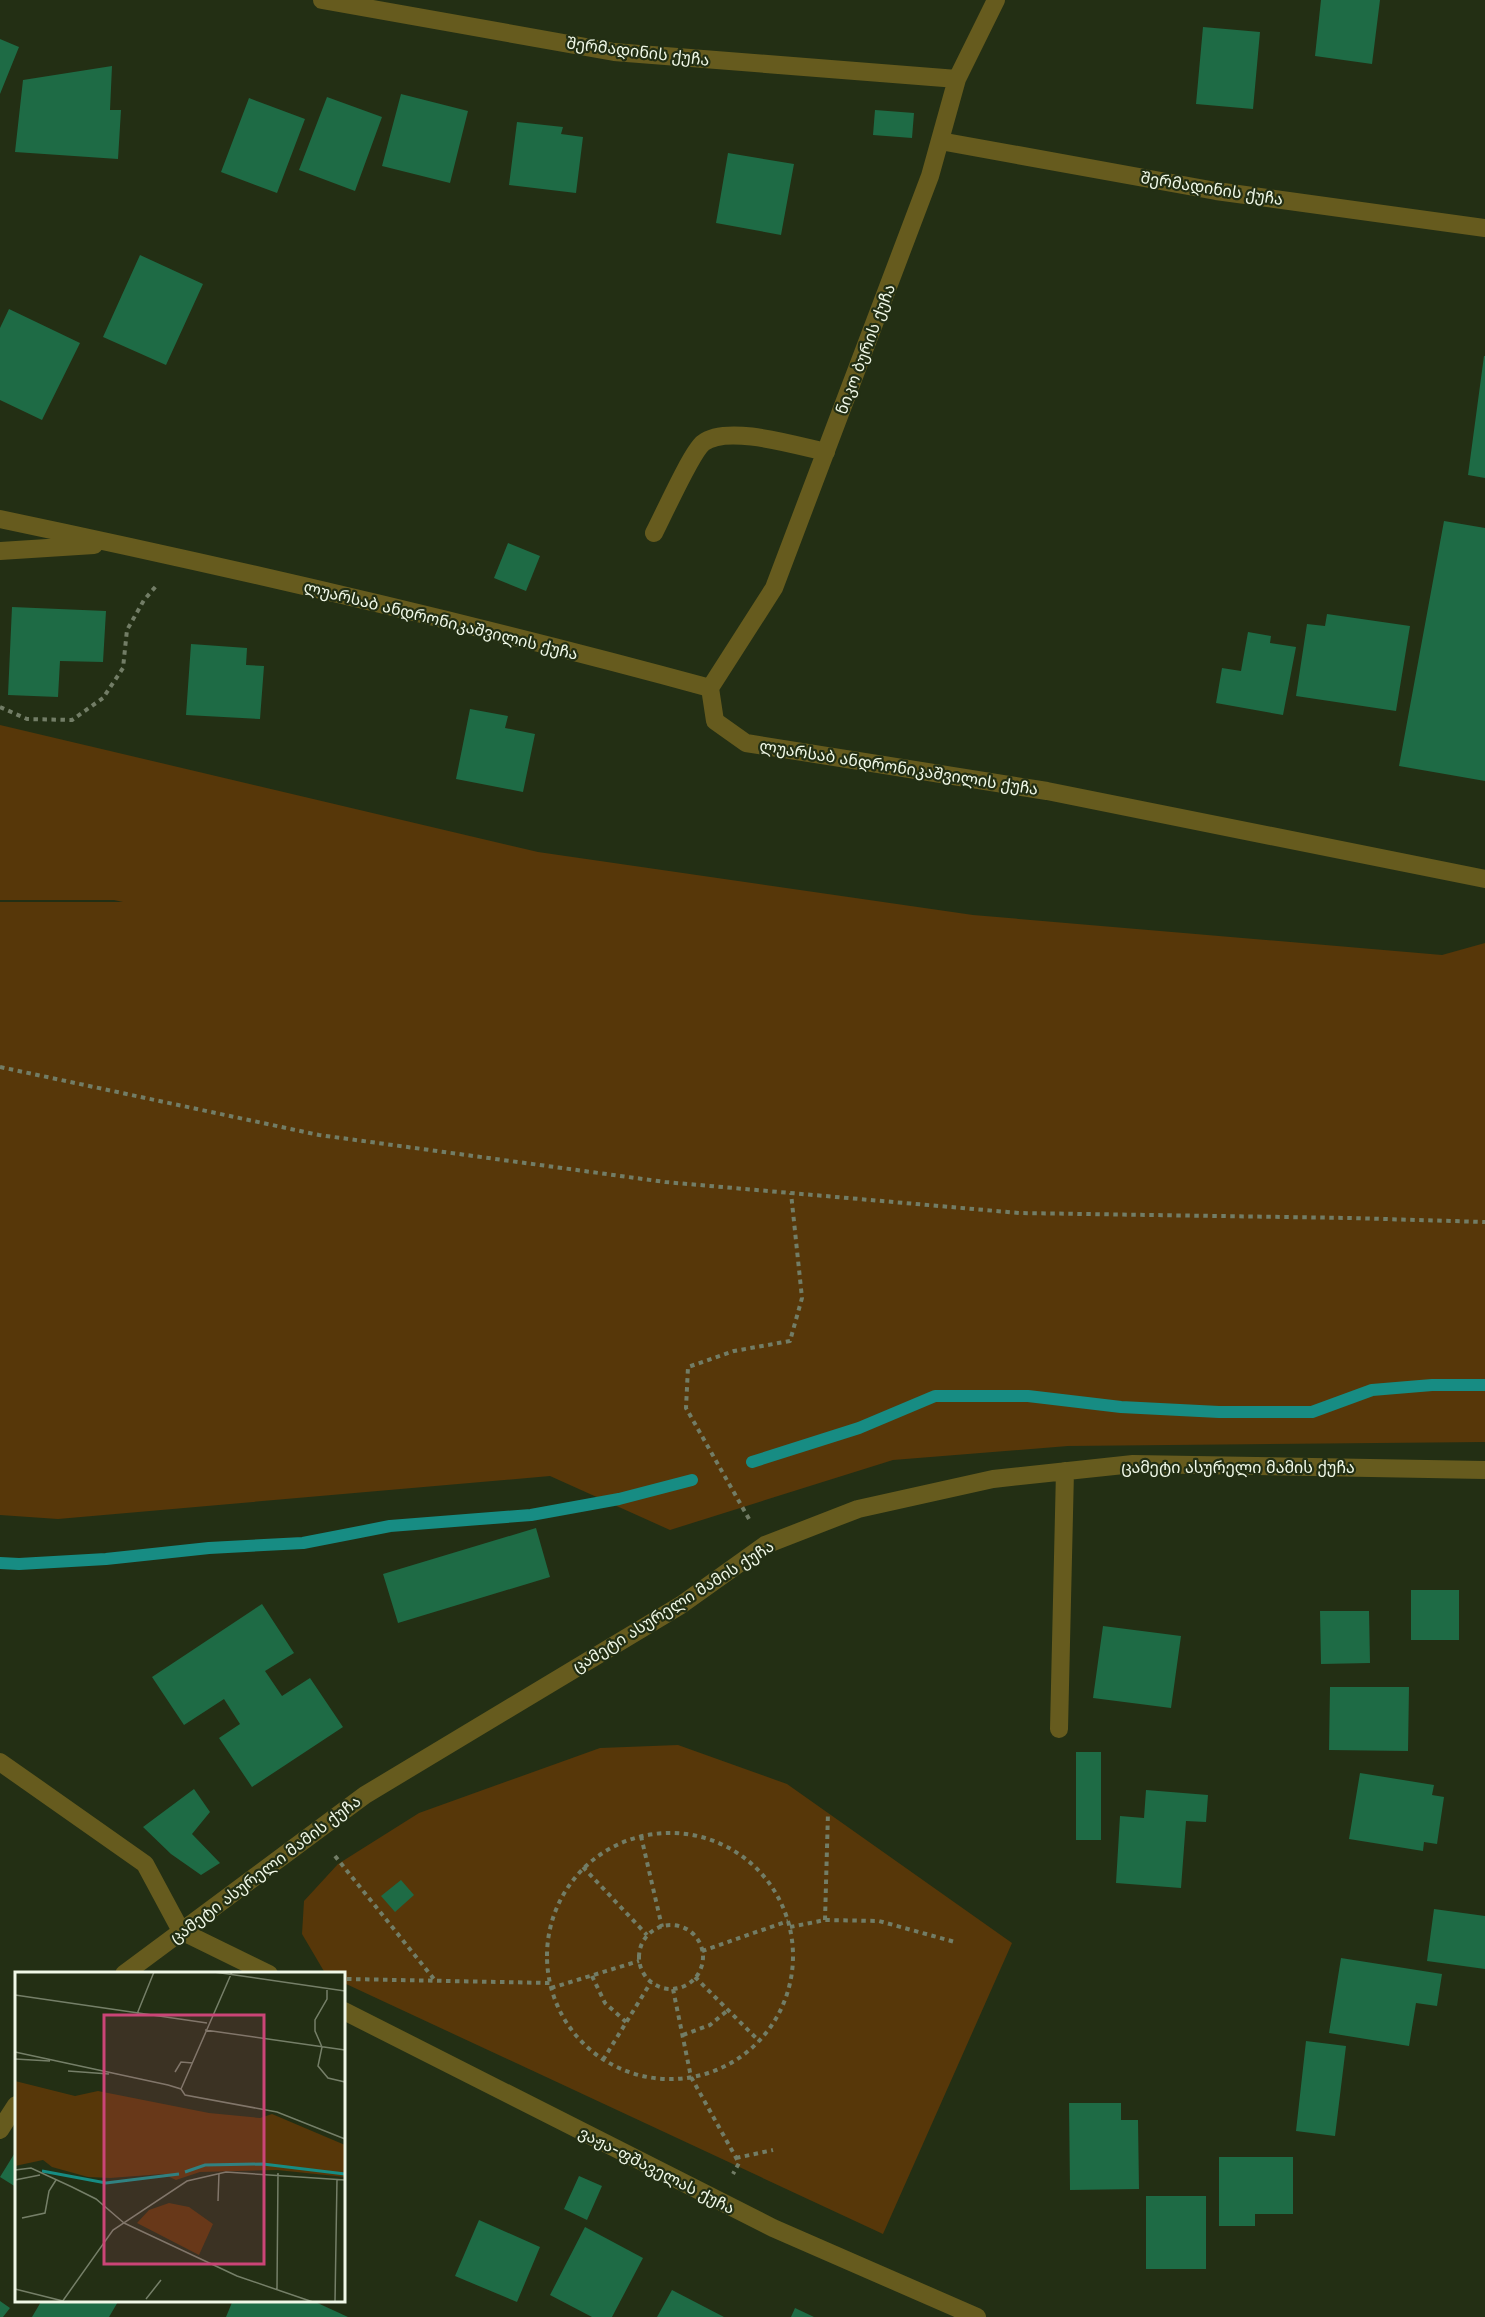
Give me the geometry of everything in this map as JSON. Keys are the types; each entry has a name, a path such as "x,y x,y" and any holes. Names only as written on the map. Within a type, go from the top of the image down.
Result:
{"street":[{"name":"შერმადინის ქუჩა","path":"322,0 614,52 957,79"},
{"name":"ნიკო ბურის ქუჩა","path":"710,688 774,588 930,176 957,79 996,0"},
{"name":"შერმადინის ქუჩა","path":"940,141 1216,191 1485,228"},
{"path":"654,532 702,443 714,437 734,435 826,452"},
{"name":"ლუარსაბ ანდრონიკაშვილის ქუჩა","path":"0,519 181,557 595,657 710,688 715,721 746,742 1047,792 1485,879"},
{"path":"0,551 117,543"},
{"name":"ცამეტი ასურელი მამის ქუჩა","path":"127,1972 365,1795 681,1605 765,1545 858,1509 993,1479 1133,1464 1485,1470"},
{"path":"1059,1729 1065,1471"},
{"path":"0,1762 145,1864 182,1931 265,1972"},
{"name":"ვაჟა-ფშაველას ქუჩა","path":"345,2012 719,2202 976,2317"},
{"path":"0,2130 15,2107"}],"path":[{"path":"0,707 27,719 72,720 103,698 123,668 127,630 144,600 181,557"},
{"path":"0,1067 319,1136 665,1182 1019,1213 1485,1222"},
{"path":"765,1545 686,1408 688,1367 734,1351 790,1341 802,1298 791,1193"},
{"path":"825,1920 828,1812"},
{"path":"315,1832 434,1979"},
{"path":"681,1832 708,1838 734,1849 755,1866 774,1887 793,1939 794,1967 788,1994 776,2019 759,2041 738,2059 714,2071 691,2077 659,2079 631,2073 603,2060 584,2045 566,2024 553,1999 547,1972 546,1944 552,1917 563,1892 583,1868 601,1852 626,1840 641,1836 681,1832"},
{"path":"641,1836 662,1927"},
{"path":"583,1868 647,1935"},
{"path":"702,1951 789,1924 825,1920 879,1920 955,1942"},
{"path":"668,1925 682,1927 694,1934 702,1951 703,1961 695,1977 687,1984 674,1989 659,1987 651,1982 640,1967 639,1952 647,1935 654,1929 662,1927 668,1925"},
{"path":"551,1989 639,1961"},
{"path":"592,1976 605,2003 626,2022"},
{"path":"695,1977 759,2041"},
{"path":"345,1978 550,1983"},
{"path":"603,2060 651,1982"},
{"path":"674,1989 691,2077 739,2163 719,2202"},
{"path":"683,2035 710,2025 728,2010"},
{"path":"735,2158 773,2150"}],"shaded area":[{"path":"0,725 538,852 973,915 1442,955 1485,943 1485,1442 1068,1446 893,1460 670,1530 550,1476 58,1519 0,1515 0,902 123,902 114,900 0,900"},
{"path":"678,1745 787,1784 1012,1943 883,2234 345,1983 345,1972 324,1972 302,1934 304,1901 338,1864 419,1813 600,1748"}],"building":[{"path":"1321,0 1380,0 1372,64 1315,56"},
{"path":"1203,27 1260,32 1253,109 1196,104"},
{"path":"0,39 19,47 0,94"},
{"path":"112,66 110,110 121,110 118,159 15,152 23,80"},
{"path":"401,94 468,111 450,183 382,166"},
{"path":"327,97 382,117 355,191 299,170"},
{"path":"249,98 305,119 277,193 221,172"},
{"path":"875,110 914,113 912,138 873,135"},
{"path":"517,122 563,127 561,134 583,137 576,193 509,185"},
{"path":"728,153 794,164 781,235 716,223"},
{"path":"140,255 203,284 166,365 103,337"},
{"path":"9,309 80,343 42,420 0,400 0,328"},
{"path":"1485,356 1485,478 1468,475"},
{"path":"1444,521 1485,528 1485,781 1399,766"},
{"path":"508,543 540,556 526,591 494,578"},
{"path":"12,607 106,611 103,662 60,661 58,697 8,695"},
{"path":"1327,614 1410,626 1396,711 1296,696 1307,624 1325,626"},
{"path":"1248,632 1271,636 1270,643 1296,647 1283,715 1216,703 1222,668 1241,671"},
{"path":"191,644 247,648 246,665 264,666 260,719 186,715"},
{"path":"470,709 508,716 505,728 535,734 523,792 456,779"},
{"path":"536,1528 550,1577 398,1623 383,1574"},
{"path":"1411,1590 1459,1590 1459,1640 1411,1640"},
{"path":"262,1604 294,1653 265,1671 282,1696 310,1678 343,1727 252,1787 219,1738 240,1724 224,1699 184,1725 152,1677"},
{"path":"1320,1611 1369,1611 1370,1663 1321,1664"},
{"path":"1103,1626 1181,1636 1171,1708 1093,1698"},
{"path":"1330,1687 1409,1687 1408,1751 1329,1750"},
{"path":"1076,1752 1101,1752 1101,1840 1076,1840"},
{"path":"1360,1773 1434,1785 1432,1795 1444,1797 1437,1844 1424,1842 1423,1851 1349,1839"},
{"path":"194,1789 210,1812 192,1834 220,1863 201,1875 171,1854 143,1827"},
{"path":"1146,1790 1208,1795 1206,1822 1186,1821 1181,1888 1116,1883 1120,1816 1144,1818"},
{"path":"401,1880 414,1895 395,1912 381,1896"},
{"path":"1434,1909 1485,1916 1485,1969 1427,1961"},
{"path":"1341,1958 1442,1974 1437,2006 1416,2003 1409,2046 1329,2033"},
{"path":"1306,2041 1346,2046 1335,2136 1296,2131"},
{"path":"1069,2103 1121,2103 1121,2120 1138,2120 1139,2189 1070,2190"},
{"path":"15,2153 15,2186 0,2177"},
{"path":"1219,2157 1293,2157 1293,2214 1255,2214 1255,2226 1219,2226"},
{"path":"579,2176 602,2186 587,2220 564,2209"},
{"path":"1146,2196 1206,2196 1206,2269 1146,2269"},
{"path":"479,2220 540,2247 517,2302 455,2276"},
{"path":"585,2227 643,2258 612,2317 592,2317 550,2295"},
{"path":"672,2290 724,2317 657,2317"},
{"path":"0,2301 10,2308 3,2317 0,2317"},
{"path":"41,2302 118,2302 109,2317 32,2317"},
{"path":"232,2302 315,2302 348,2317 226,2317"},
{"path":"795,2308 814,2317 791,2317"}],"waterway":[{"path":"752,1462 859,1428 935,1396 1028,1396 1121,1407 1219,1412 1312,1412 1372,1390 1432,1385 1485,1385"},
{"path":"0,1563 106,1559 209,1548 303,1543 390,1526 531,1515 619,1499 692,1480"}]}
